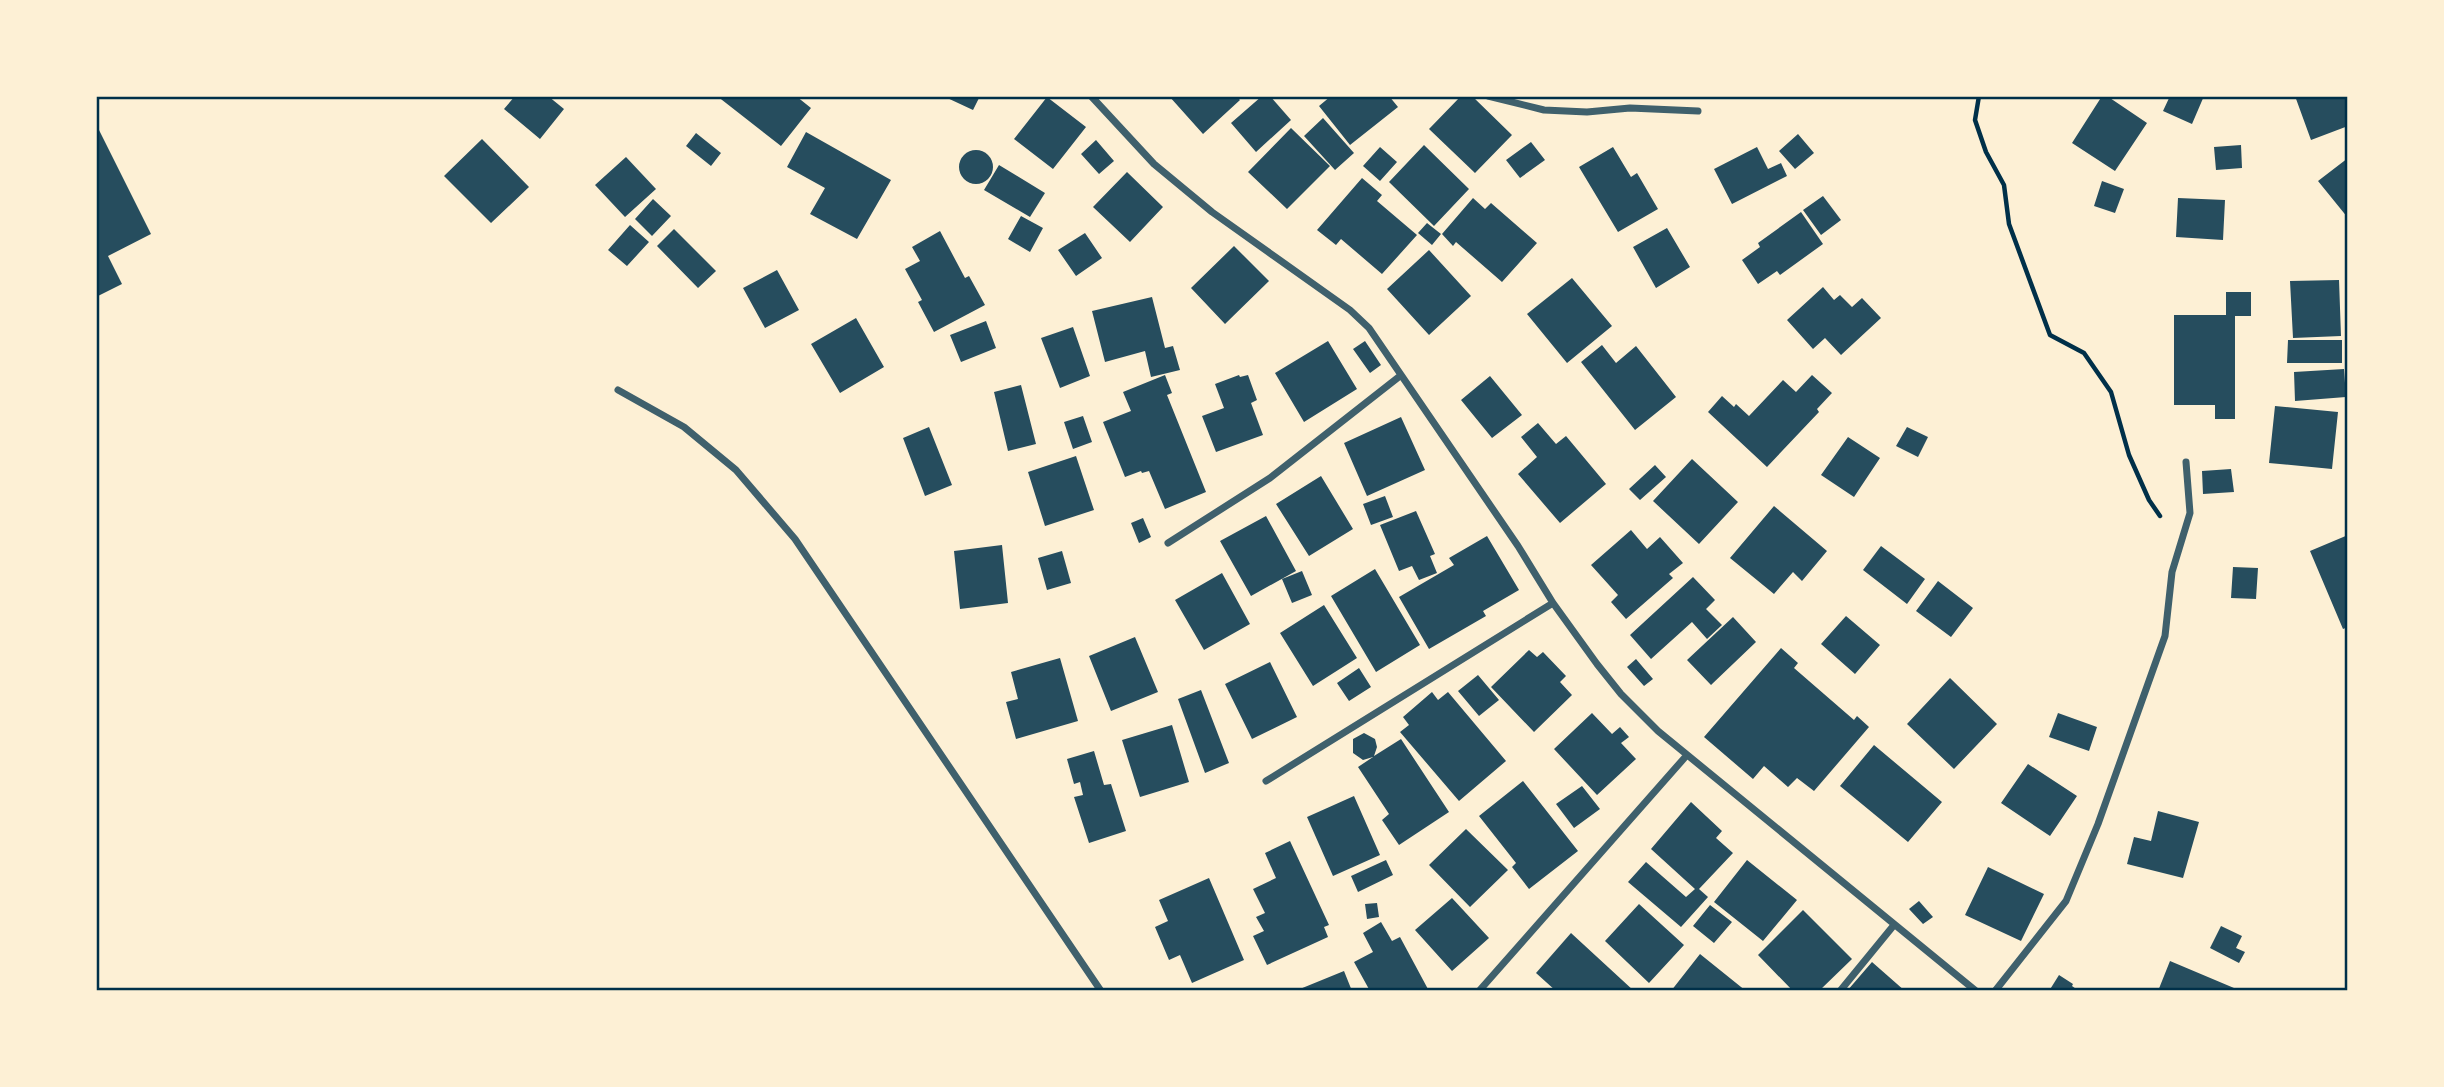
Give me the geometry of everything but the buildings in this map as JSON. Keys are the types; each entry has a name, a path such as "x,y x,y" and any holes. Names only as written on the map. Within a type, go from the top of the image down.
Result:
{"street":[{"path":"1091,96 1154,164 1212,212 1350,310 1369,328 1518,546 1553,603 1621,694 1658,731 1976,991"},
{"path":"1488,96 1544,110 1587,112 1630,108 1698,111"},
{"path":"1168,543 1270,478 1400,376"},
{"path":"618,390 684,427 736,470 795,539 1101,991"},
{"path":"1994,991 2066,901 2094,835 2165,636 2172,572 2190,513 2186,461"},
{"path":"1266,781 1553,603"},
{"path":"1479,991 1687,754"},
{"path":"1840,991 1894,925"}],"path":[{"path":"1979,96 1975,120 1986,152 2004,185 2009,224 2050,335 2084,353 2112,392 2129,455 2149,500 2180,546"}]}
